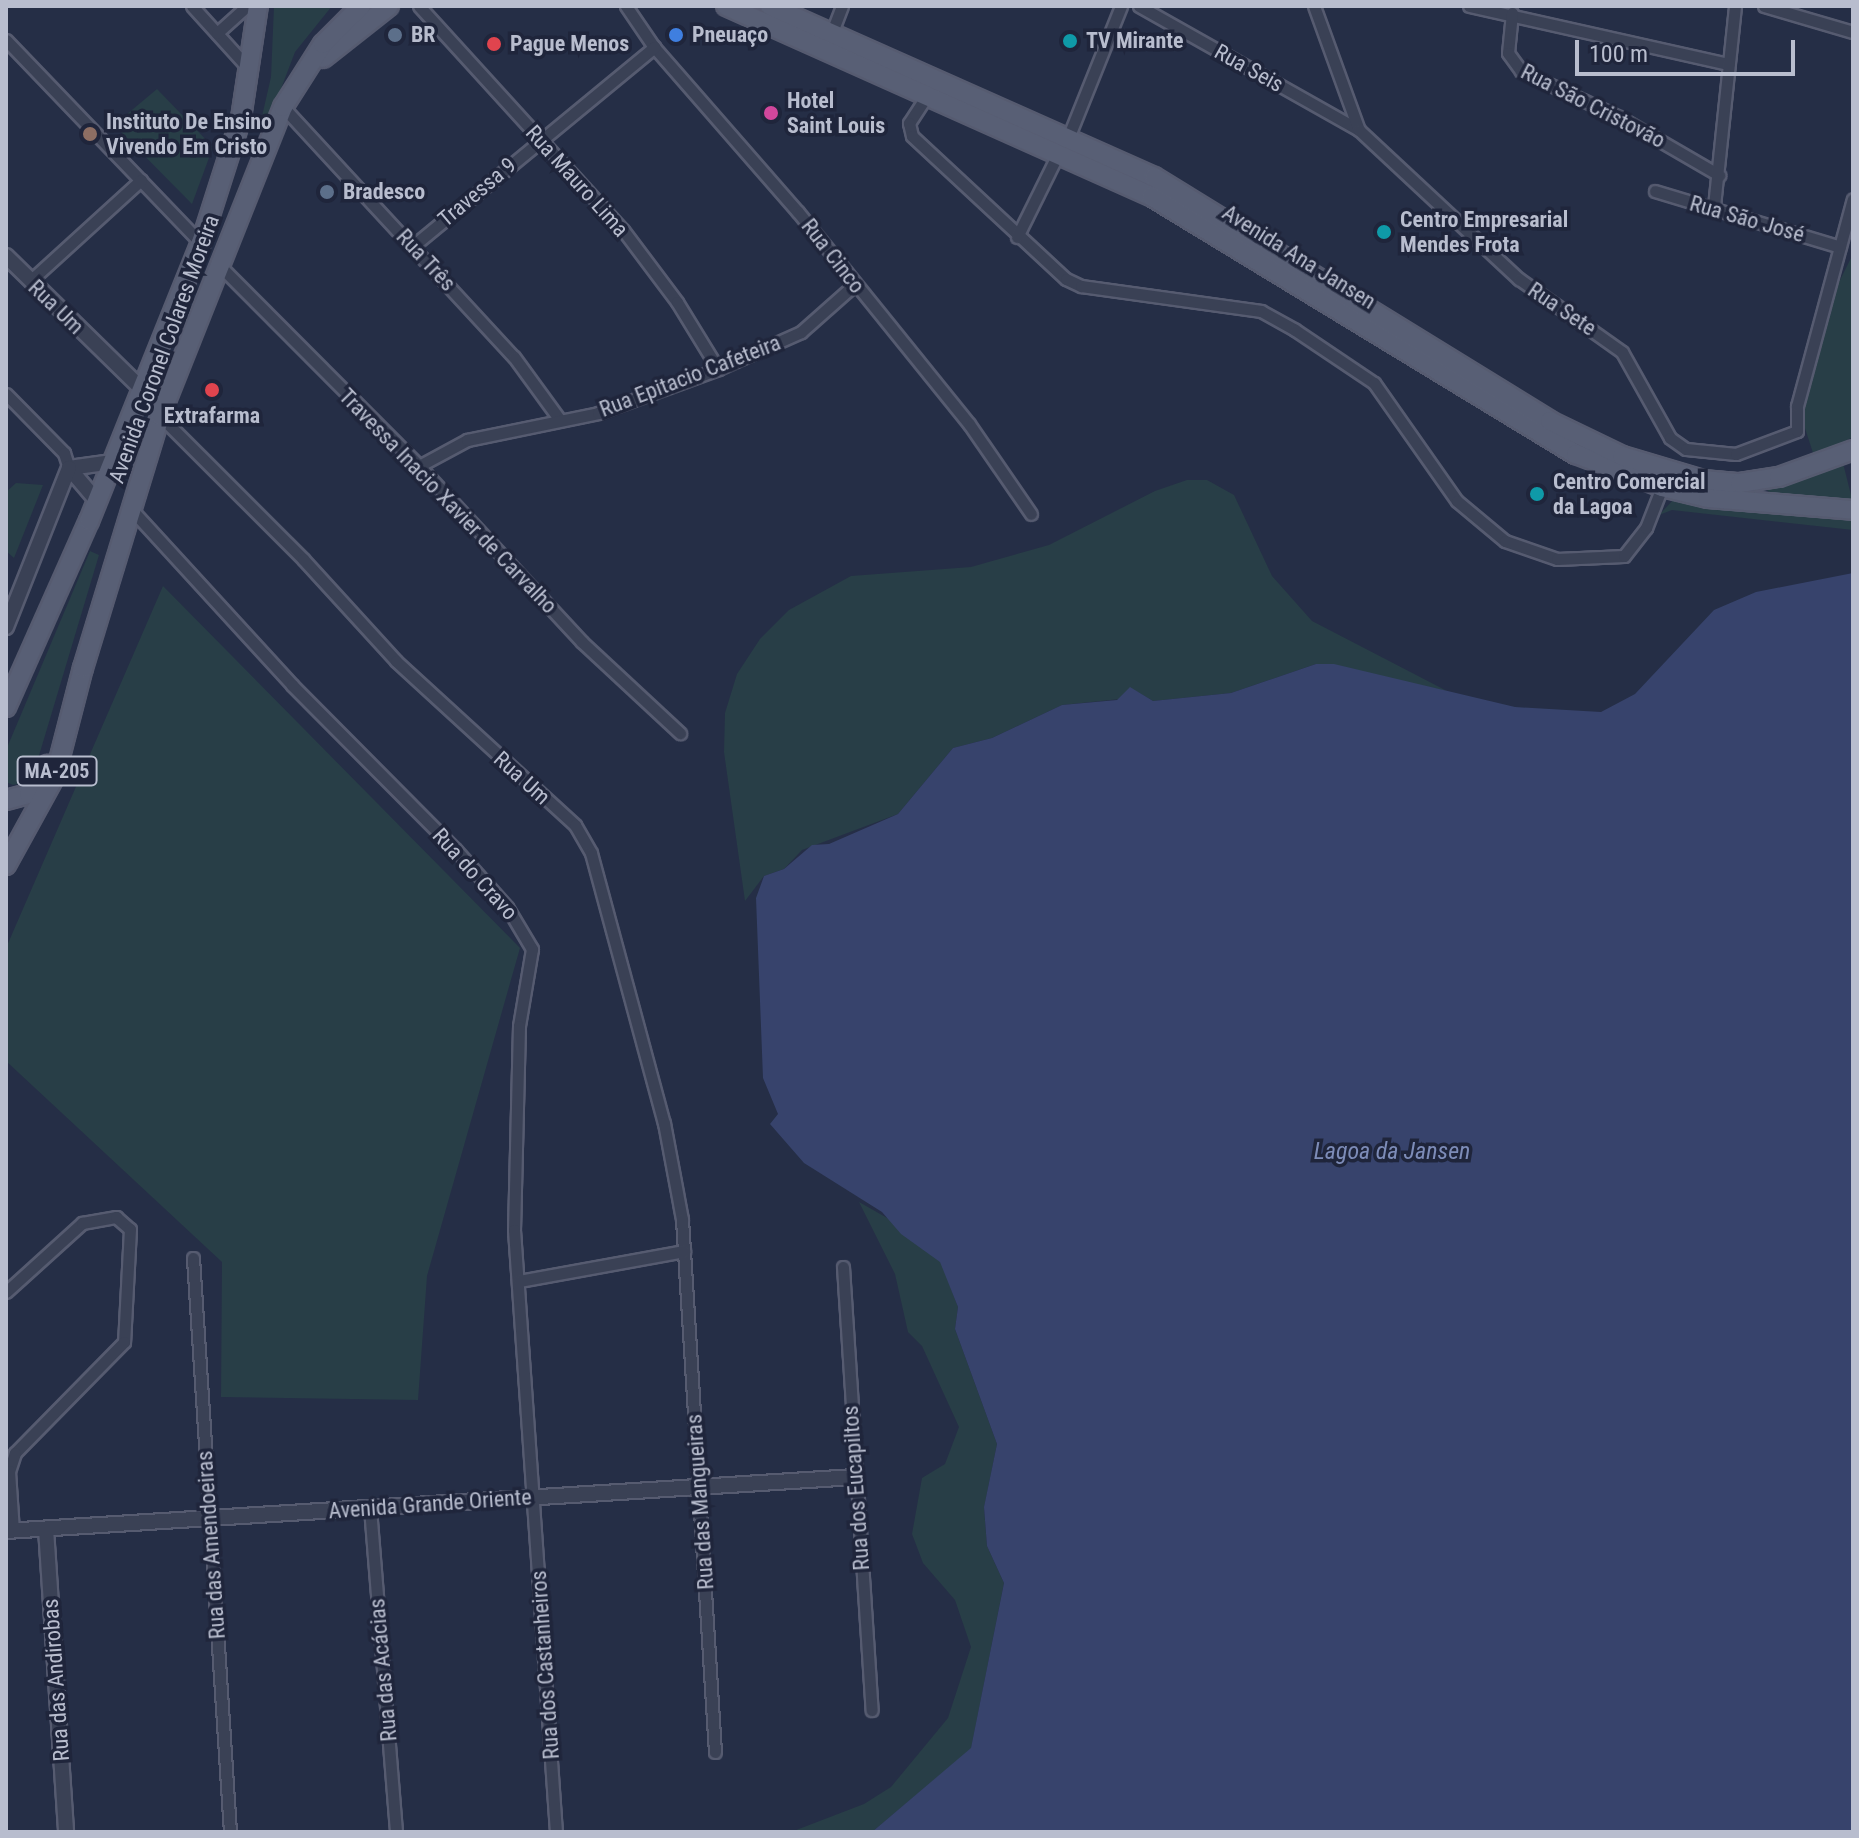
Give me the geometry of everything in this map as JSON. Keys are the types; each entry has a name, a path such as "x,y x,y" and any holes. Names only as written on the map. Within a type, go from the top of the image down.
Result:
{"main road":[{"path":"249,6 250,70"},
{"name":"Avenida Coronel Colares Moreira","path":"6,707 97,501 201,243 230,160 250,70 258,6"},
{"name":"Avenida Coronel Colares Moreira","path":"6,865 55,776 83,668 160,416 283,107 323,44 361,6"},
{"path":"293,89 339,44 389,6"},
{"name":"Avenida Ana Jansen","path":"726,6 928,94 1177,189 1537,413 1622,456 1703,480 1740,483 1779,477 1853,450"},
{"name":"Avenida Ana Jansen","path":"770,6 832,32 1063,145 1196,221 1576,454 1662,487 1746,503 1853,510"},
{"path":"6,800 24,798 42,779 83,668"}],"street":[{"path":"192,6 250,70"},
{"path":"217,33 249,6"},
{"name":"Rua Mauro Lima","path":"419,6 623,230 677,302 718,369"},
{"name":"Rua Cinco","path":"626,6 654,47 969,424 1031,514"},
{"path":"832,32 842,6"},
{"path":"1017,237 1063,145 1121,6"},
{"name":"Rua Seis","path":"1139,6 1359,130"},
{"name":"Rua Sete","path":"1314,6 1359,130 1519,279 1622,352 1678,444 1694,451 1736,454 1797,431 1797,406 1840,247"},
{"path":"1469,6 1512,13 1729,64"},
{"path":"1714,206 1735,6"},
{"path":"1764,6 1853,32"},
{"name":"Rua São Cristovão","path":"1512,13 1508,53 1521,71 1619,117 1719,175"},
{"path":"6,40 201,243"},
{"name":"Travessa 9","path":"413,246 540,138 654,47"},
{"path":"928,94 908,131 1017,237 1081,286 1261,311 1295,330 1374,383 1465,510 1528,552 1557,559 1624,556 1646,528 1662,487"},
{"name":"Rua Três","path":"283,107 514,357 560,420"},
{"path":"30,281 141,180"},
{"name":"Rua São José","path":"1655,191 1714,206 1840,247"},
{"path":"1840,247 1853,199"},
{"name":"Rua Um","path":"6,256 142,389"},
{"name":"Travessa Inacio Xavier de Carvalho","path":"220,266 419,466 582,642 680,733"},
{"name":"Rua Epitacio Cafeteira","path":"419,466 467,440 621,405 718,369 801,332 855,284"},
{"path":"6,394 64,453 69,468 97,501"},
{"name":"Rua Um","path":"160,416 396,661 582,836 664,1123 684,1251"},
{"path":"69,468 113,462"},
{"path":"6,627 69,468"},
{"name":"Rua do Cravo","path":"131,509 292,685 455,849 525,933 533,958 519,1026 514,1124 519,1281 533,1498"},
{"path":"6,1292 82,1223 116,1217 130,1229 124,1342 15,1453 9,1471 10,1531"},
{"path":"519,1281 684,1251"},
{"name":"Rua das Mangueiras","path":"684,1251 715,1752"},
{"name":"Rua das Amendoeiras","path":"193,1258 230,1832"},
{"name":"Rua dos Eucapiltos","path":"843,1267 854,1477 872,1710"},
{"name":"Avenida Grande Oriente","path":"10,1531 854,1477"},
{"name":"Rua dos Castanheiros","path":"533,1498 556,1832"},
{"name":"Rua das Acácias","path":"370,1508 396,1832"},
{"name":"Rua das Andirobas","path":"46,1529 66,1832"}],"shaded area":[{"path":"274,6 332,6 295,52 266,128 260,125 271,77"},
{"path":"157,89 213,147 192,204 114,125"},
{"path":"1853,254 1853,437 1814,456 1801,416 1833,294"},
{"path":"1843,463 1853,503 1777,499 1767,490"},
{"path":"1187,480 1207,480 1234,495 1272,576 1312,621 1447,691 1316,664 1231,693 1153,701 1136,691 1120,699 1062,705 992,738 953,748 898,814 802,850 784,869 764,876 745,901 724,752 725,713 737,674 760,639 789,610 851,576 971,567 1049,545 1155,491"},
{"path":"16,483 43,485 14,558 6,551 6,492"},
{"path":"1674,499 1853,518 1853,530 1672,510 1659,515"},
{"path":"90,551 99,555 35,769 26,782 13,785 6,782 6,750"},
{"path":"163,586 520,948 427,1276 418,1400 221,1397 222,1262 6,1061 6,948"},
{"path":"859,1202 889,1219 941,1262 958,1307 955,1329 997,1444 984,1508 987,1546 1004,1583 971,1749 872,1832 791,1832 864,1804 891,1787 948,1718 971,1647 955,1600 923,1563 912,1534 922,1478 945,1464 959,1427 922,1346 908,1332 895,1274"}],"water":[{"name":"Lagoa da Jansen","path":"1853,573 1853,1832 872,1832 971,1748 1004,1583 987,1546 984,1507 997,1444 955,1329 958,1307 940,1262 901,1234 882,1212 804,1163 770,1124 778,1114 763,1078 756,898 764,876 784,869 812,845 829,844 898,814 953,748 992,738 1062,705 1117,700 1130,687 1153,701 1231,693 1316,664 1334,664 1515,707 1601,712 1635,694 1714,610 1756,592"}],"place":[{"name":"BR","path":"395,35"},
{"name":"Pneuaço","path":"676,35"},
{"name":"TV Mirante","path":"1070,41"},
{"name":"Pague Menos","path":"494,44"},
{"name":"Hotel Saint Louis","path":"771,113"},
{"name":"Instituto De Ensino Vivendo Em Cristo","path":"90,134"},
{"name":"Bradesco","path":"327,192"},
{"name":"Centro Empresarial Mendes Frota","path":"1384,232"},
{"name":"Extrafarma","path":"212,390"},
{"name":"Centro Comercial da Lagoa","path":"1537,494"}]}
